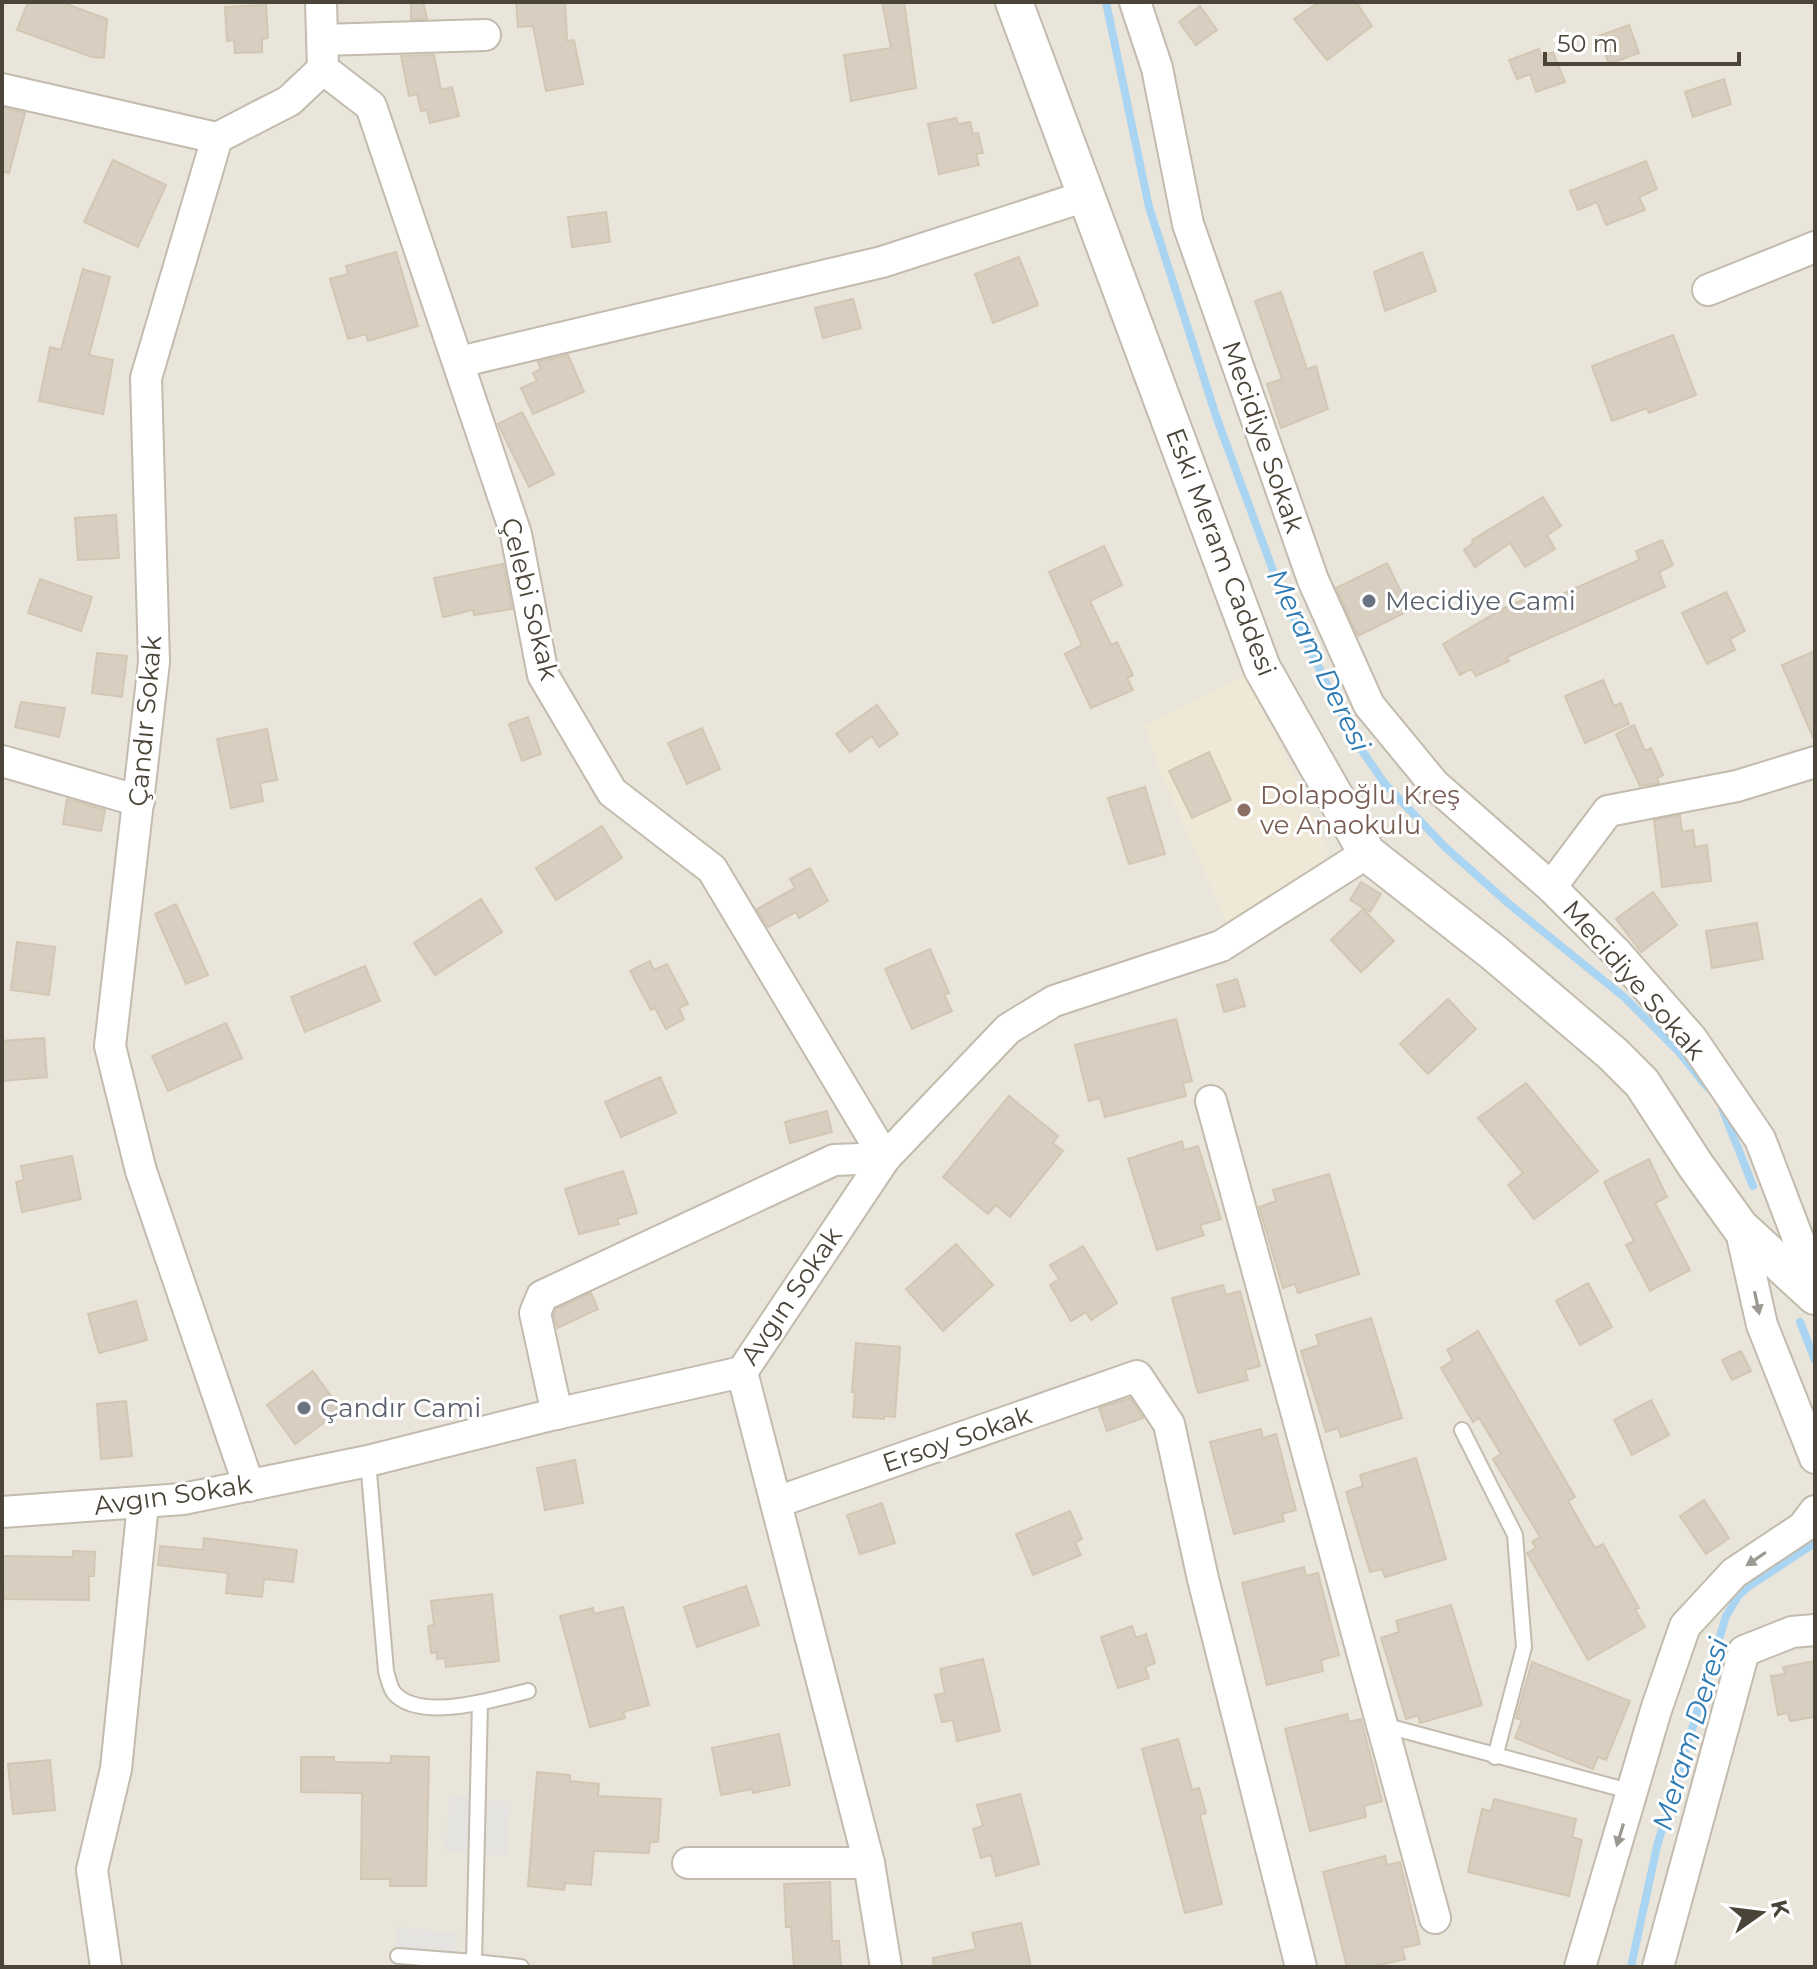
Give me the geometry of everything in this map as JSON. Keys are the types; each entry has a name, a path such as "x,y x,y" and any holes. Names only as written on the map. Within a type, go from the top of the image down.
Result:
{"street":[{"path":"2,89 217,138 289,101 323,54 321,2"},
{"name":"Eski Meram Caddesi","path":"1014,2 1262,668 1367,853 1493,952 1613,1054 1642,1083 1730,1214 1815,1296"},
{"name":"Mecidiye Sokak","path":"1143,6 1188,224 1313,580 1369,705 1434,784 1551,887 1615,951 1692,1039 1760,1139 1815,1283"},
{"path":"323,54 485,35"},
{"name":"Çelebi Sokak","path":"323,54 371,106 516,534 543,675 612,792 712,869 885,1158"},
{"name":"Çandır Sokak","path":"217,138 146,378 154,662 110,1046 141,1171 249,1486"},
{"path":"459,362 882,262 1086,196"},
{"path":"1708,290 1815,247"},
{"path":"2,761 139,801"},
{"path":"1551,887 1608,811 1737,786 1815,762"},
{"name":"Avgın Sokak","path":"2,1512 183,1499 368,1461 742,1372 885,1158 1008,1029 1054,1001 1221,946 1367,853"},
{"path":"1211,1101 1435,1918"},
{"path":"557,1414 535,1313 542,1296 834,1160 885,1158"},
{"path":"1730,1214 1762,1325 1815,1458"},
{"path":"742,1372 869,1863 886,1967"},
{"name":"Ersoy Sokak","path":"777,1502 1137,1376 1169,1424 1207,1595 1301,1967"},
{"path":"106,1967 92,1870 116,1769 143,1504"},
{"path":"1580,1967 1656,1710 1685,1626 1734,1573 1803,1527 1815,1511"},
{"path":"1658,1967 1744,1651 1792,1632 1815,1630"},
{"path":"688,1863 869,1863"}],"lane":[{"path":"1462,1430 1515,1535 1524,1647 1495,1757"},
{"path":"368,1461 386,1671 394,1693 412,1705 448,1707 528,1691"},
{"path":"474,1962 480,1703"},
{"path":"1383,1725 1633,1792"},
{"path":"398,1956 521,1967"}],"shaded area":[{"path":"2,2 1815,2 1815,1967 2,1967"},
{"name":"Dolapoğlu Kreş ve Anaokulu","path":"1247,674 1328,847 1324,866 1228,925 1160,772 1145,726"},
{"path":"450,1796 511,1802 506,1856 445,1851"},
{"path":"397,1927 458,1933 455,1967 394,1967"}],"building":[{"path":"28,2 61,2 107,19 104,58 92,57 17,30"},
{"path":"411,2 423,2 427,19 411,19"},
{"path":"516,2 565,2 567,41 574,40 583,84 546,91 533,26 518,27"},
{"path":"882,2 904,2 916,88 851,101 844,55 891,48"},
{"path":"1319,2 1356,2 1372,26 1327,60 1294,19"},
{"path":"266,5 268,38 262,39 262,52 235,53 234,40 227,41 225,7"},
{"path":"1200,6 1217,30 1196,45 1179,22"},
{"path":"1629,25 1639,53 1609,64 1598,36"},
{"path":"1539,49 1542,57 1553,52 1565,82 1536,92 1530,74 1517,79 1509,60"},
{"path":"434,55 441,90 452,87 459,116 430,123 427,110 421,111 417,94 409,96 401,56"},
{"path":"1724,79 1731,104 1693,117 1685,92"},
{"path":"2,107 25,113 9,173 2,172"},
{"path":"956,118 958,124 970,122 973,134 978,133 983,153 976,154 979,165 939,174 928,124"},
{"path":"113,160 166,185 138,247 84,222"},
{"path":"1646,161 1657,189 1639,197 1645,210 1606,225 1597,202 1578,210 1570,191"},
{"path":"606,212 610,242 572,247 568,217"},
{"path":"396,252 418,326 368,341 366,334 348,339 330,279 348,274 346,266"},
{"path":"1422,252 1436,291 1385,311 1374,272"},
{"path":"1019,257 1038,305 993,323 975,274"},
{"path":"83,269 110,277 89,355 113,360 103,414 39,401 50,347 61,350"},
{"path":"1281,292 1307,369 1316,366 1328,409 1281,428 1267,384 1282,379 1255,301"},
{"path":"853,299 861,328 823,338 815,308"},
{"path":"1673,335 1696,395 1649,413 1647,408 1612,421 1592,366"},
{"path":"568,355 584,392 533,414 521,388 537,381 533,373 541,369 538,362"},
{"path":"522,412 554,474 529,487 498,424"},
{"path":"1543,497 1561,526 1547,535 1555,549 1525,567 1510,543 1475,567 1464,550 1473,543 1472,540"},
{"path":"116,515 119,558 78,560 75,518"},
{"path":"1662,540 1673,565 1659,572 1665,587 1507,657 1509,661 1476,676 1471,669 1460,675 1443,644 1529,597 1533,607 1639,560 1636,551"},
{"path":"1104,546 1122,585 1090,601 1111,645 1117,642 1133,675 1127,678 1133,690 1091,708 1065,654 1082,645 1049,572"},
{"name":"Mecidiye Cami","path":"1387,563 1410,610 1358,636 1336,588"},
{"path":"503,564 512,609 474,615 473,610 443,617 434,578"},
{"path":"40,579 92,597 81,631 28,613"},
{"path":"1726,592 1745,631 1730,639 1735,650 1707,664 1682,613"},
{"path":"1815,651 1815,742 1782,665"},
{"path":"97,653 127,656 122,697 92,693"},
{"path":"1603,680 1614,706 1621,703 1629,724 1585,743 1565,696"},
{"path":"21,702 65,708 59,737 15,727"},
{"path":"877,705 898,734 879,747 872,736 850,752 836,734"},
{"path":"528,717 541,754 522,761 509,724"},
{"path":"1634,725 1645,751 1651,748 1663,775 1657,778 1659,783 1640,786 1616,734"},
{"path":"702,728 720,769 687,784 668,743"},
{"path":"267,729 277,780 260,783 263,801 231,808 217,739"},
{"path":"1209,752 1231,800 1192,818 1169,771"},
{"path":"1145,787 1165,854 1129,864 1108,798"},
{"path":"67,799 105,810 101,831 63,824"},
{"path":"1680,815 1682,832 1693,830 1695,847 1707,845 1711,881 1662,887 1654,820"},
{"path":"602,826 622,858 556,900 536,868"},
{"path":"810,868 828,901 799,918 796,912 768,927 757,909 795,888 790,879"},
{"path":"1361,882 1381,894 1370,912 1350,900"},
{"path":"1653,892 1677,925 1641,952 1616,919"},
{"path":"481,899 502,932 435,975 414,943"},
{"path":"176,904 208,975 186,984 155,914"},
{"path":"1363,909 1394,941 1361,972 1331,940"},
{"path":"1757,923 1763,959 1712,968 1706,931"},
{"path":"17,942 55,947 49,995 11,990"},
{"path":"930,949 949,993 944,995 952,1011 912,1029 885,969"},
{"path":"650,961 654,970 667,964 688,1004 679,1008 684,1019 666,1029 655,1008 651,1010 630,971"},
{"path":"365,966 380,1001 305,1032 291,997"},
{"path":"1237,979 1245,1006 1224,1012 1217,985"},
{"path":"1448,999 1476,1029 1428,1074 1400,1044"},
{"path":"1176,1019 1192,1081 1183,1083 1186,1096 1105,1117 1100,1098 1089,1101 1075,1045"},
{"path":"226,1023 242,1058 168,1091 152,1056"},
{"path":"44,1038 47,1077 2,1081 2,1041"},
{"path":"660,1077 676,1113 621,1137 605,1102"},
{"path":"1526,1083 1598,1171 1534,1219 1508,1185 1523,1173 1478,1118"},
{"path":"1009,1096 1058,1136 1053,1143 1063,1151 1010,1217 996,1205 988,1214 943,1177"},
{"path":"827,1111 832,1132 790,1143 785,1122"},
{"path":"1182,1141 1184,1150 1198,1146 1221,1219 1200,1225 1204,1235 1157,1250 1128,1159"},
{"path":"72,1156 81,1199 22,1212 16,1182 24,1180 21,1166"},
{"path":"1649,1159 1667,1197 1655,1203 1690,1270 1650,1291 1626,1245 1634,1241 1604,1182"},
{"path":"623,1171 637,1213 617,1219 619,1224 579,1234 565,1189"},
{"path":"1329,1174 1359,1274 1298,1293 1295,1284 1283,1288 1259,1207 1276,1201 1273,1190"},
{"path":"956,1244 993,1285 943,1331 906,1289"},
{"path":"1083,1246 1117,1303 1091,1320 1086,1312 1071,1321 1050,1285 1059,1279 1050,1265"},
{"path":"1588,1283 1612,1327 1580,1345 1556,1301"},
{"path":"1223,1285 1226,1295 1240,1291 1260,1366 1245,1370 1248,1380 1198,1393 1172,1298"},
{"path":"591,1293 598,1309 557,1328 556,1309"},
{"path":"136,1301 147,1340 99,1353 88,1314"},
{"path":"1371,1318 1402,1418 1341,1437 1338,1428 1326,1432 1301,1351 1319,1345 1316,1335"},
{"path":"1478,1331 1575,1497 1568,1501 1595,1548 1603,1544 1639,1608 1635,1609 1645,1627 1588,1660 1527,1553 1536,1548 1532,1542 1540,1537 1493,1459 1501,1454 1479,1418 1473,1422 1441,1368 1453,1360 1447,1350"},
{"path":"856,1343 900,1347 895,1417 853,1417"},
{"path":"1741,1351 1751,1371 1732,1380 1722,1360"},
{"name":"Çandır Cami","path":"313,1371 341,1410 295,1444 267,1405"},
{"path":"1130,1398 1143,1418 1107,1431 1099,1408"},
{"path":"1651,1400 1669,1435 1632,1455 1614,1420"},
{"path":"126,1401 132,1456 101,1459 97,1404"},
{"path":"1261,1429 1263,1438 1276,1434 1296,1510 1282,1514 1284,1521 1234,1534 1210,1442"},
{"path":"1416,1458 1446,1559 1385,1577 1382,1569 1370,1572 1346,1492 1363,1486 1360,1475"},
{"path":"575,1460 583,1503 545,1510 537,1468"},
{"path":"1704,1500 1729,1538 1706,1554 1680,1516"},
{"path":"882,1503 895,1543 860,1554 847,1515"},
{"path":"1070,1511 1082,1539 1075,1542 1081,1555 1033,1575 1016,1534"},
{"path":"204,1538 297,1550 293,1582 264,1579 262,1597 226,1593 228,1573 158,1565 160,1546 203,1550"},
{"path":"73,1551 95,1552 94,1576 89,1576 89,1600 4,1599 2,1556 73,1557"},
{"path":"1304,1567 1306,1576 1318,1573 1339,1655 1321,1660 1323,1671 1267,1685 1242,1583"},
{"path":"746,1586 759,1625 697,1647 684,1607"},
{"path":"492,1594 499,1661 446,1667 445,1658 437,1659 437,1652 431,1653 428,1626 434,1625 431,1601"},
{"path":"1451,1605 1482,1705 1420,1723 1418,1715 1406,1719 1381,1638 1399,1632 1396,1621"},
{"path":"623,1607 649,1705 623,1712 625,1718 590,1727 560,1616 593,1608 594,1614"},
{"path":"1132,1626 1136,1638 1146,1634 1155,1663 1145,1667 1149,1678 1118,1688 1101,1637"},
{"path":"983,1659 1000,1731 957,1741 953,1720 942,1722 935,1695 945,1693 940,1669"},
{"path":"1815,1661 1815,1717 1790,1721 1788,1713 1778,1715 1771,1676 1785,1674 1783,1667"},
{"path":"1532,1662 1630,1701 1606,1760 1598,1757 1593,1769 1515,1738 1522,1720 1516,1718"},
{"path":"1347,1714 1349,1722 1361,1719 1382,1801 1364,1806 1366,1817 1310,1831 1285,1729"},
{"path":"779,1734 790,1785 753,1793 752,1789 721,1795 712,1748"},
{"path":"1178,1739 1192,1790 1199,1788 1206,1813 1200,1815 1222,1904 1185,1913 1142,1749"},
{"path":"391,1756 429,1757 426,1886 390,1886 390,1879 361,1879 362,1793 301,1792 301,1757 334,1757 334,1762 391,1763"},
{"path":"50,1760 55,1810 13,1814 8,1764"},
{"path":"537,1772 570,1775 570,1781 599,1784 598,1796 661,1799 658,1842 650,1842 649,1853 594,1851 591,1885 565,1883 564,1890 528,1886"},
{"path":"1020,1794 1039,1864 996,1876 991,1855 981,1858 973,1829 983,1826 977,1805"},
{"path":"1494,1799 1576,1819 1572,1837 1582,1840 1569,1896 1468,1872 1482,1809 1491,1811"},
{"path":"1385,1856 1387,1865 1400,1862 1420,1944 1402,1948 1405,1959 1372,1967 1347,1967 1323,1872"},
{"path":"830,1882 832,1941 839,1941 841,1967 794,1967 791,1927 786,1927 784,1884"},
{"path":"1021,1923 1031,1967 934,1967 933,1958 976,1949 972,1933"}],"waterway":[{"name":"Meram Deresi","path":"1106,2 1149,207 1217,419 1281,592 1356,742 1385,784 1445,847 1509,904 1624,997 1679,1052 1707,1087"},
{"name":"Meram Deresi","path":"1722,1108 1753,1186"},
{"name":"Meram Deresi","path":"1800,1322 1815,1360"},
{"name":"Meram Deresi","path":"1631,1967 1657,1846 1726,1616 1748,1587 1815,1543"}],"place":[{"name":"Mecidiye Cami","path":"1369,601"},
{"name":"Dolapoğlu Kreş ve Anaokulu","path":"1244,810"},
{"name":"Çandır Cami","path":"304,1408"}]}
